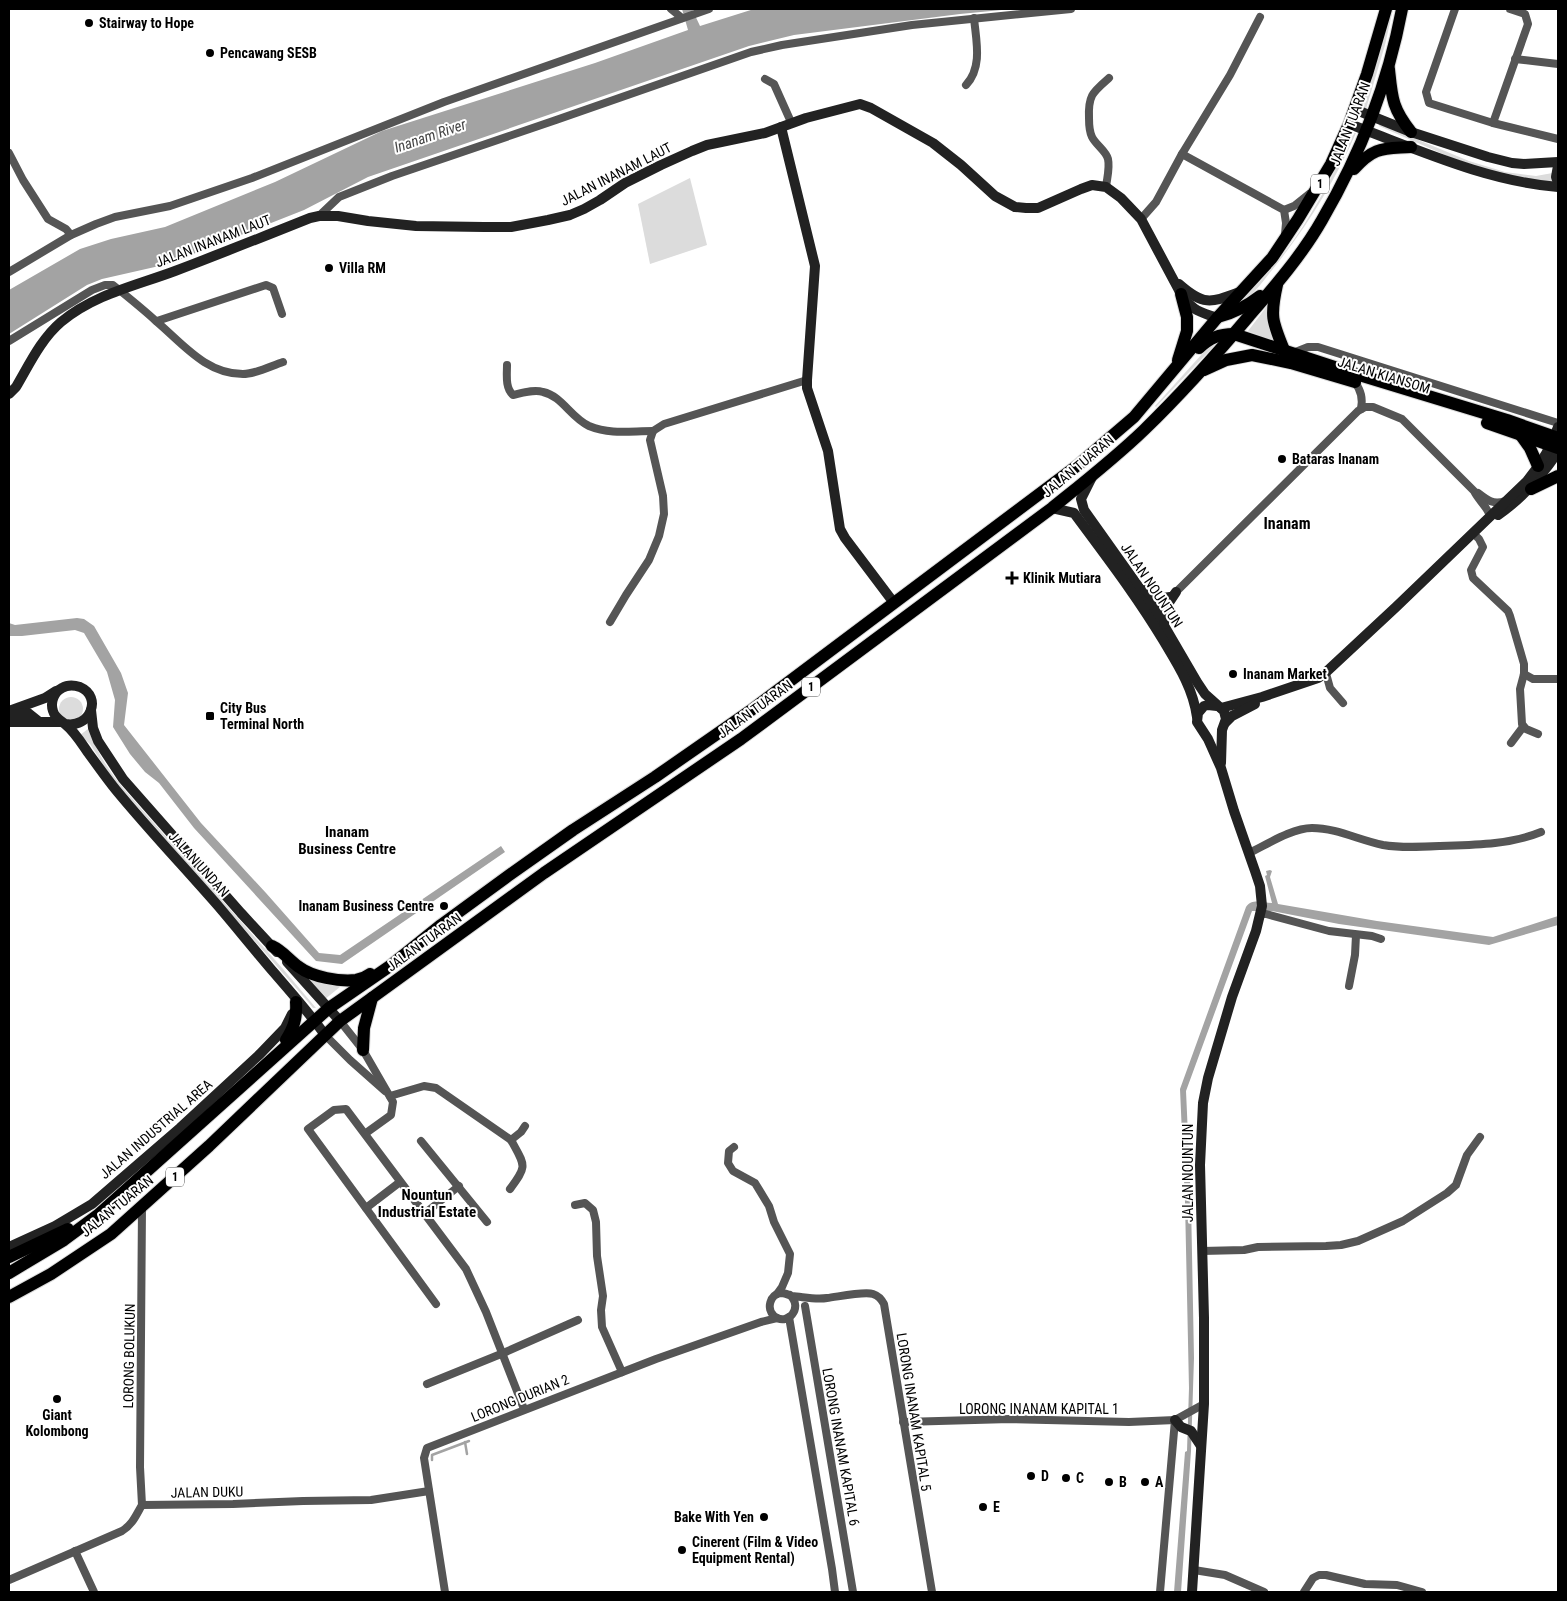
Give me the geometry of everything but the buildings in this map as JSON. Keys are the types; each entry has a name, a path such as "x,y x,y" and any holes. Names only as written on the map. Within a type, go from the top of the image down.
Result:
{"main road":[{"name":"JALAN TUARAN","path":"9,1273 64,1240 99,1214 329,1008 390,966 441,925 573,830 639,788 710,739 1078,465 1134,417 1217,318 1272,258 1318,186 1331,164 1349,124 1368,74 1385,9"},
{"name":"JALAN TUARAN","path":"9,1297 51,1274 110,1234 210,1146 340,1021 516,893 741,739 1052,508 1144,430 1234,334 1278,282 1322,222 1359,149 1372,116 1389,64 1402,9"},
{"path":"1389,64 1392,100 1396,111 1411,132"},
{"path":"1344,180 1362,160 1385,147 1411,147"},
{"path":"1217,318 1233,313 1250,303 1278,282"},
{"path":"1278,282 1272,305 1273,323 1288,351"},
{"path":"1176,368 1187,331 1187,317 1181,294"},
{"path":"1176,368 1212,338 1223,334 1234,334"},
{"name":"JALAN KIANSOM","path":"1234,334 1507,420 1557,442"},
{"name":"JALAN KIANSOM","path":"1200,372 1226,360 1252,355 1291,363 1520,434 1557,442"},
{"path":"1520,434 1530,448 1538,466"},
{"path":"1531,489 1558,476"},
{"path":"272,946 281,950 301,969 327,978 349,981 359,980 390,966"},
{"path":"363,1050 364,1028 372,998"},
{"path":"280,1051 294,1026 296,1002"},
{"path":"9,1257 99,1214"}],"street":[{"path":"671,9 682,18"},
{"path":"9,272 71,235 111,218 170,206 252,178 444,102 709,9"},
{"path":"319,216 339,197 392,176 751,52 782,45 912,25 1072,9"},
{"path":"1455,9 1426,92 1429,103 1493,123 1558,139"},
{"path":"1493,123 1528,24 1525,14 1510,9"},
{"path":"1141,219 1156,202 1182,154 1230,74 1260,17"},
{"path":"966,84 972,79 976,71 974,18"},
{"path":"1515,59 1558,64"},
{"path":"1108,78 1095,90 1089,101 1088,109 1092,137 1108,158 1106,186 1122,198 1141,219 1181,294 1189,305 1196,311 1217,318"},
{"path":"765,79 774,84 791,122"},
{"name":"JALAN INANAM LAUT","path":"9,394 16,387 47,336 60,323 89,302 108,293 319,216 338,216 416,226 484,228 511,227 548,220 570,215 584,209 632,180 707,145 765,133 791,122 855,104 865,105 933,143 995,196 1014,207 1038,208 1081,188 1092,185 1106,186"},
{"path":"1354,109 1411,132 1488,157 1512,163 1558,162"},
{"path":"1349,124 1463,166 1528,184 1558,185 1556,177 1558,166"},
{"path":"781,127 815,266 807,388 828,451 840,529 894,602"},
{"path":"9,153 22,180 48,219 66,229 71,235"},
{"path":"1182,154 1284,210"},
{"path":"1284,210 1294,206 1318,186"},
{"path":"1284,210 1286,223 1284,240"},
{"path":"1173,278 1193,296 1205,301 1218,300 1240,292"},
{"path":"9,341 92,290 105,285 113,285 157,321 198,359 218,369 245,374 283,362"},
{"path":"157,321 266,285 273,288 282,314"},
{"path":"1288,351 1318,347 1558,423"},
{"path":"506,364 508,387 513,395 537,391 544,392 554,397 582,422 605,432 654,431"},
{"path":"610,622 649,560 659,536 664,514 663,496 650,440 654,431 664,424 807,380"},
{"path":"1355,382 1361,391 1363,399 1362,408"},
{"path":"1181,671 1155,615 1155,610 1362,408 1373,407 1402,419 1474,491 1491,502 1498,503 1508,500"},
{"path":"1197,718 1200,709 1208,704 1219,707 1262,697 1318,678 1324,674 1508,500 1557,442"},
{"path":"1202,729 1209,733 1214,733 1221,729 1232,716 1263,700 1326,677 1495,518 1531,489 1545,472 1557,442"},
{"name":"JALAN NOUNTUN","path":"1092,476 1081,499 1084,510 1155,610 1205,694 1225,715 1222,730 1221,768"},
{"path":"1474,491 1488,510 1490,516"},
{"name":"JALAN NOUNTUN","path":"1052,508 1074,513 1140,603 1181,671 1192,693 1197,722 1208,739 1221,768 1262,898 1261,914 1232,997 1208,1078 1203,1103 1200,1165 1204,1404 1192,1592"},
{"path":"1476,536 1483,547 1471,573 1473,578 1508,611 1524,664 1524,674 1520,689 1523,727 1511,743"},
{"path":"1133,580 1156,599 1173,594"},
{"path":"1164,624 1166,607 1173,594"},
{"path":"1524,674 1533,679 1558,679"},
{"path":"1326,677 1330,688 1343,703"},
{"name":"JALAN UNDAN","path":"325,1036 286,986 119,794 80,742 56,718 53,712 53,698 61,688 73,685 85,690 91,700 93,728 98,741 122,779 340,1021"},
{"path":"9,711 45,698 61,688"},
{"path":"9,722 38,721 74,725 80,723 89,715 91,710"},
{"path":"9,715 28,713 38,721"},
{"path":"1523,727 1538,734"},
{"path":"1249,853 1293,832 1311,828 1340,832 1400,847 1481,845 1525,838 1541,832"},
{"path":"1261,914 1329,931 1372,936 1381,939"},
{"path":"1349,986 1356,955 1356,935"},
{"path":"286,986 296,1002"},
{"name":"JALAN INDUSTRIAL AREA","path":"9,1247 55,1226 92,1204 180,1128 260,1054 285,1028 291,1018 296,1002"},
{"path":"340,1021 363,1050 393,1102 391,1115 366,1133"},
{"path":"325,1036 390,1096"},
{"path":"390,1096 424,1086 436,1088 511,1140 523,1165 521,1174 510,1189"},
{"path":"436,1304 308,1129 334,1110 346,1109 366,1133 400,1182 466,1269 486,1312 524,1410"},
{"path":"511,1140 521,1132 524,1126"},
{"path":"1202,1251 1244,1250 1258,1246 1341,1245 1365,1238 1403,1220 1447,1193 1456,1185 1467,1155 1480,1137"},
{"path":"421,1141 487,1222"},
{"path":"734,1147 729,1151 728,1163 733,1170 755,1183 769,1206 774,1222 790,1254 788,1274 782,1287 771,1300 761,1322"},
{"path":"366,1208 400,1182"},
{"path":"424,1214 459,1186"},
{"path":"576,1205 585,1204 593,1210 596,1222 597,1256 604,1296 601,1310 602,1327 622,1372"},
{"name":"LORONG BOLUKUN","path":"142,1207 140,1467 142,1505"},
{"name":"LORONG INANAM KAPITAL 5","path":"790,1295 820,1299 871,1293 880,1297 884,1304 932,1592"},
{"path":"771,1300 770,1309 774,1316 781,1319 789,1318 795,1311 795,1302 790,1295 777,1294"},
{"name":"LORONG INANAM KAPITAL 5","path":"795,1311 820,1299"},
{"name":"LORONG INANAM KAPITAL 6","path":"805,1306 853,1592"},
{"name":"LORONG DURIAN 2","path":"444,1592 424,1458 427,1448 622,1372 777,1318"},
{"path":"789,1318 815,1463 835,1592"},
{"path":"427,1384 578,1320"},
{"path":"1175,1420 1204,1404"},
{"name":"LORONG INANAM KAPITAL 1","path":"903,1422 1010,1419 1129,1422 1175,1420"},
{"path":"1175,1420 1180,1427 1192,1431 1202,1447"},
{"path":"1160,1592 1175,1420"},
{"name":"JALAN DUKU","path":"142,1505 370,1500 429,1491"},
{"path":"9,1580 130,1526 142,1505"},
{"path":"75,1551 94,1592"},
{"path":"1194,1570 1225,1575 1264,1592"},
{"path":"1304,1592 1313,1578 1319,1575 1365,1584 1398,1585 1422,1592"},
{"path":"1361,1592 1365,1584"}],"shaded area":[{"path":"1391,9 1393,9 1385,45 1366,109 1364,108 1363,101"},
{"path":"1380,124 1469,161 1505,172 1536,176 1558,172 1557,186 1537,186 1452,158 1379,126"},
{"path":"1354,133 1356,133 1348,151 1330,185 1299,234 1258,288 1236,306 1283,255 1295,239 1327,186"},
{"path":"690,178 707,245 650,264 638,204"},
{"path":"1267,306 1276,342 1248,331"},
{"path":"1212,343 1215,345 1156,407 1155,406"},
{"path":"71,697 76,698 82,704 82,714 76,720 71,721 66,720 60,714 59,709 60,704 66,698"},
{"path":"88,729 103,760 124,789 316,1008 313,1008 111,777 90,744 80,735"},
{"path":"303,973 346,982 324,1000"}],"water":[{"name":"Inanam River","path":"682,9 692,9 700,26 754,9 1012,9 794,35 749,46 368,177 304,210 168,264 102,279 87,285 9,334 9,290 80,249 111,239 165,227 275,182 382,131 595,63 688,30"},
{"path":"77,618 84,619 94,626 121,673 128,693 124,725 201,823 319,953 340,955 501,846 505,852 342,964 316,961 194,828 159,783 145,772 130,754 113,727 115,700 107,672 84,633 75,630 9,636 9,623 15,625"},
{"path":"1266,871 1272,871 1270,877 1278,904 1377,921 1493,937 1558,916 1558,925 1489,945 1339,924 1272,911 1252,911 1186,1091 1191,1202 1194,1358 1191,1451 1181,1592 1174,1592 1185,1452 1187,1451 1189,1388 1185,1202 1180,1089 1246,907 1254,902 1272,903 1265,876 1267,875"}],"waterway":[{"path":"432,1460 432,1455 469,1441"},
{"path":"465,1442 467,1454"}],"place":[{"name":"Stairway to Hope","path":"89,23"},
{"name":"Pencawang SESB","path":"210,53"},
{"name":"Villa RM","path":"329,268"},
{"name":"Bataras Inanam","path":"1282,459"},
{"name":"Klinik Mutiara","path":"1012,578"},
{"name":"Inanam Market","path":"1233,674"},
{"name":"City Bus Terminal North","path":"210,716"},
{"name":"Inanam Business Centre","path":"444,906"},
{"name":"Giant Kolombong","path":"57,1399"},
{"name":"D","path":"1031,1476"},
{"name":"C","path":"1066,1478"},
{"name":"B","path":"1109,1482"},
{"name":"A","path":"1145,1482"},
{"name":"E","path":"983,1507"},
{"name":"Bake With Yen","path":"764,1517"},
{"name":"Cinerent (Film & Video Equipment Rental)","path":"682,1550"}],"district":[{"name":"Inanam","path":"1287,523"},
{"name":"Inanam Business Centre","path":"347,840"},
{"name":"Nountun Industrial Estate","path":"427,1204"}]}
